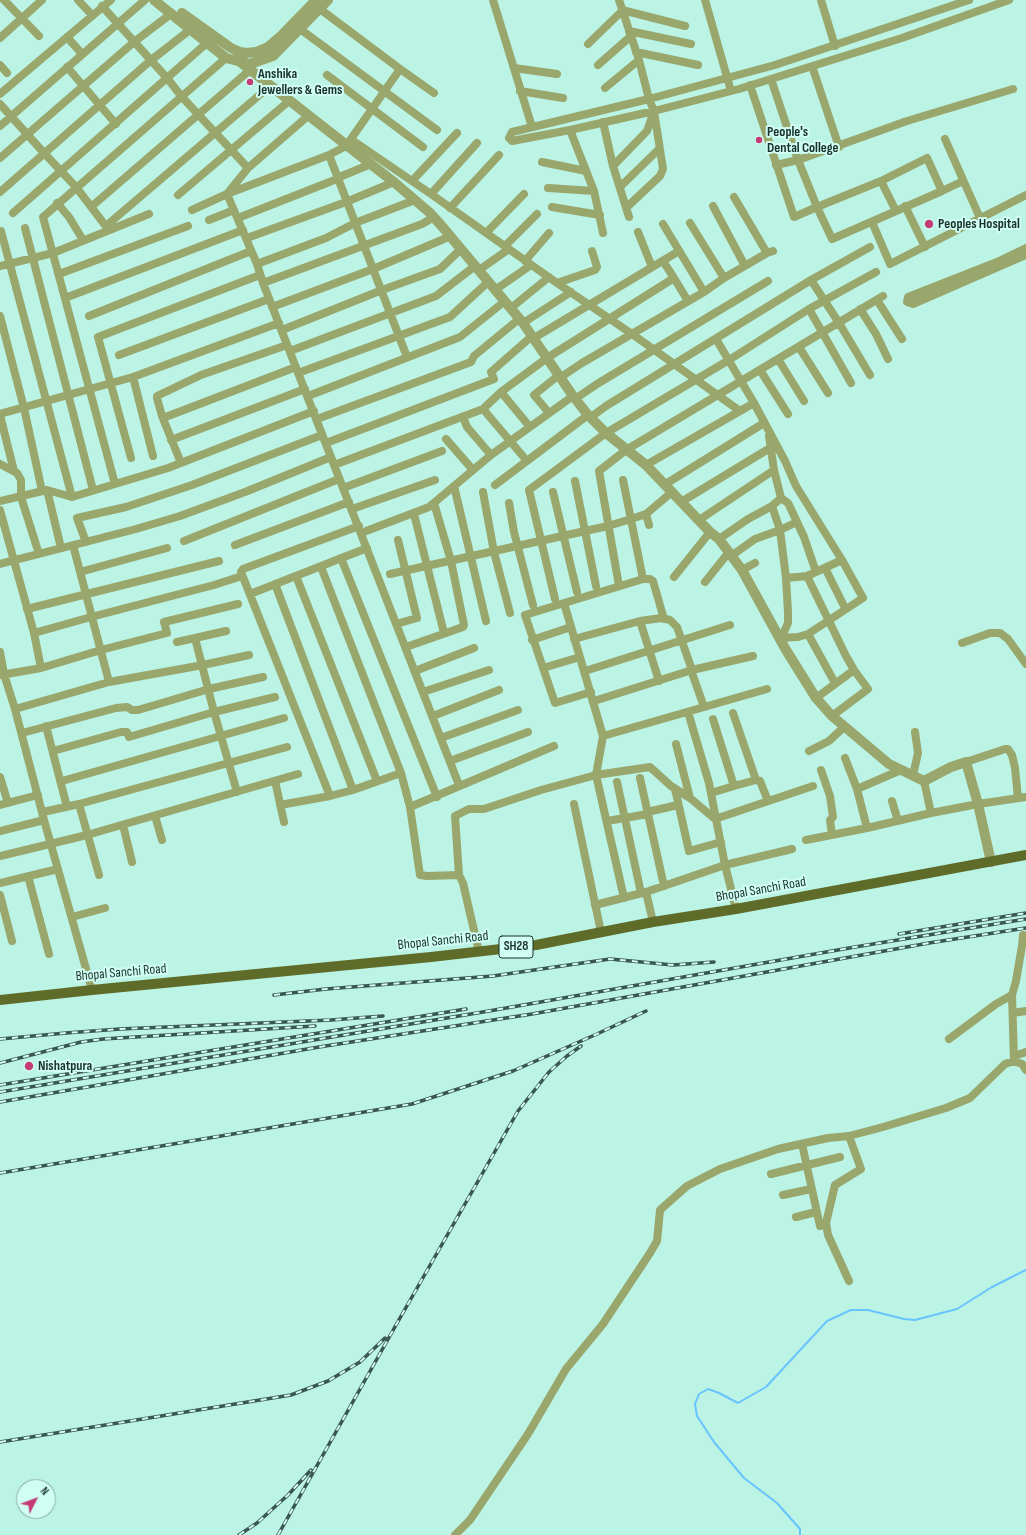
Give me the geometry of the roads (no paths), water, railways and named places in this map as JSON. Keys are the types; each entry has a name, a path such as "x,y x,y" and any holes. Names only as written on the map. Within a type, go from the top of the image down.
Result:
{"main road":[{"name":"Bhopal Sanchi Road","path":"0,1000 536,945 653,922 736,909 1026,855"}],"street":[{"path":"4,0 39,36"},
{"path":"1,34 42,0"},
{"path":"78,0 92,15"},
{"path":"0,94 102,6 111,0"},
{"path":"0,126 145,0"},
{"path":"154,0 226,58 250,64 273,56 300,28 318,4"},
{"path":"165,0 230,48 246,53 256,52 268,47 318,4 328,0"},
{"path":"492,0 532,127"},
{"path":"619,0 654,111 663,169 660,176 627,207"},
{"path":"704,0 731,91"},
{"path":"821,0 835,46"},
{"path":"969,0 797,58 727,79 512,132 509,138 512,141 570,130 654,111 750,86 864,50 1009,0"},
{"path":"318,4 400,69 434,93"},
{"path":"102,6 150,61 167,78 182,97 248,168"},
{"path":"622,10 685,26"},
{"path":"588,44 622,10"},
{"path":"0,158 134,42 172,14"},
{"path":"300,28 437,130"},
{"path":"0,192 150,61 191,29"},
{"path":"630,34 691,44"},
{"path":"598,65 630,34"},
{"path":"67,37 82,54"},
{"path":"860,37 864,50"},
{"path":"13,213 208,42"},
{"path":"637,56 698,65"},
{"path":"605,88 637,56"},
{"path":"115,484 43,217 226,58"},
{"path":"797,58 801,70"},
{"path":"239,61 308,116 431,194 528,263 654,349 740,412"},
{"path":"0,65 7,73"},
{"path":"812,66 839,147"},
{"path":"67,67 116,124"},
{"path":"514,68 557,74"},
{"path":"192,210 227,194 329,156 349,143 400,69"},
{"path":"91,206 250,70"},
{"path":"327,75 423,147"},
{"path":"771,79 798,160 832,239 963,181"},
{"path":"107,228 270,86"},
{"path":"750,86 794,217 881,181 928,158 942,191"},
{"path":"776,165 798,160 839,147 907,121 1013,89"},
{"path":"520,91 563,98"},
{"path":"178,195 289,101"},
{"path":"0,104 76,187 107,228"},
{"path":"613,166 647,131 654,111"},
{"path":"227,194 248,168 308,116"},
{"path":"603,122 613,166 629,217"},
{"path":"570,130 594,191 603,233"},
{"path":"412,181 457,133"},
{"path":"944,139 980,218"},
{"path":"349,143 371,164 434,217 508,304 533,337 574,397 590,416 606,433 646,465 710,532 719,539 742,570 779,638 816,698 832,716 889,764 924,781 931,813"},
{"path":"431,194 477,143"},
{"path":"620,187 660,149"},
{"path":"450,208 499,154"},
{"path":"329,156 407,357"},
{"path":"542,162 586,171"},
{"path":"209,220 236,214 337,178 371,164"},
{"path":"881,181 896,211"},
{"path":"247,238 346,202 394,182"},
{"path":"548,188 594,191"},
{"path":"227,194 247,238 288,348 314,411 459,785"},
{"path":"486,233 524,194"},
{"path":"872,222 890,264 1026,195"},
{"path":"549,413 534,395 560,376 770,252 734,197"},
{"path":"257,264 326,238 355,223 415,200"},
{"path":"58,204 83,240"},
{"path":"713,206 745,266"},
{"path":"905,206 925,247"},
{"path":"552,207 600,215"},
{"path":"0,266 53,253 107,228 149,214"},
{"path":"181,463 156,398 159,394 201,375 391,314 436,296 507,248 537,214"},
{"path":"263,283 422,224 434,217"},
{"path":"690,222 724,278"},
{"path":"663,224 704,292"},
{"path":"59,274 188,226"},
{"path":"25,228 93,490"},
{"path":"65,298 243,230"},
{"path":"1,231 72,497"},
{"path":"638,232 652,267"},
{"path":"163,418 450,317 492,286 528,263 549,233"},
{"path":"119,355 373,269 451,236"},
{"path":"495,485 590,416 812,280 870,247"},
{"path":"14,471 0,414 133,377 382,290 440,269 461,248"},
{"path":"1026,248 997,262 908,297 906,301 913,304 1026,255"},
{"path":"557,283 595,270 597,267 592,251"},
{"path":"86,542 77,518 126,507 192,485 494,379 491,372 533,337 679,251"},
{"path":"90,316 251,252"},
{"path":"663,261 688,301"},
{"path":"555,599 529,490 606,433 729,360 809,309 876,272"},
{"path":"131,458 98,337 260,275"},
{"path":"171,440 460,337 549,277"},
{"path":"334,465 483,410 501,392 547,358 674,278"},
{"path":"812,280 870,375"},
{"path":"330,796 242,576 241,572 243,569 360,529 414,514 427,508 491,455 549,413 768,281"},
{"path":"317,419 471,362 474,356 521,321 571,292"},
{"path":"620,586 599,471 626,450 880,298 902,339"},
{"path":"809,309 851,383"},
{"path":"860,309 876,334 888,359"},
{"path":"0,316 45,490 62,548"},
{"path":"716,339 754,403 785,461 796,486 842,560 863,598 845,608 808,634 798,637 779,638"},
{"path":"799,347 828,393"},
{"path":"778,359 804,401"},
{"path":"760,370 788,414"},
{"path":"133,377 153,456"},
{"path":"501,392 530,427"},
{"path":"646,465 754,403"},
{"path":"483,410 527,461"},
{"path":"0,501 45,490 72,497 181,463 314,411"},
{"path":"464,417 467,427 491,455"},
{"path":"664,485 764,423"},
{"path":"768,431 774,470 781,498 790,507 804,537 816,572"},
{"path":"446,439 472,470"},
{"path":"681,502 770,448"},
{"path":"343,488 442,451"},
{"path":"0,564 136,529 180,516 245,492 331,457"},
{"path":"0,464 17,473 21,480 21,497 39,554"},
{"path":"699,520 774,470"},
{"path":"184,541 340,479"},
{"path":"234,545 435,480"},
{"path":"623,480 644,579"},
{"path":"575,481 596,586"},
{"path":"454,486 486,621"},
{"path":"483,492 494,552 510,613"},
{"path":"553,492 576,592"},
{"path":"390,574 608,526 646,514 672,492"},
{"path":"719,539 748,519 772,506 781,498"},
{"path":"406,647 463,627 464,625 451,561 434,503"},
{"path":"509,503 517,545 533,605"},
{"path":"772,506 780,530 786,578 788,623 784,632 779,638"},
{"path":"0,510 34,634 41,668"},
{"path":"414,514 444,633"},
{"path":"646,514 650,525"},
{"path":"705,582 730,554 756,539 796,522"},
{"path":"674,576 710,532"},
{"path":"396,624 417,618 404,571 398,540"},
{"path":"73,545 109,682"},
{"path":"80,572 167,548"},
{"path":"250,594 367,548"},
{"path":"341,558 437,797"},
{"path":"786,578 807,576 842,560"},
{"path":"27,609 220,561"},
{"path":"742,570 755,563"},
{"path":"321,567 401,773 410,807 420,875 459,875"},
{"path":"825,568 845,608"},
{"path":"34,634 242,576"},
{"path":"296,576 377,781"},
{"path":"807,576 854,670 868,689 832,716"},
{"path":"591,692 554,703 525,615 644,579 650,579 653,581 664,619"},
{"path":"275,584 353,790"},
{"path":"564,603 594,701 603,736 596,775 624,898"},
{"path":"2,675 41,668 101,650 167,633 164,622 238,604"},
{"path":"574,639 640,621 670,620 677,627 704,707"},
{"path":"640,621 659,681"},
{"path":"585,672 730,625"},
{"path":"532,640 571,628"},
{"path":"177,642 226,631"},
{"path":"962,643 990,633 1000,633 1008,639 1026,664"},
{"path":"808,634 836,682"},
{"path":"195,638 237,792"},
{"path":"415,671 474,648"},
{"path":"0,653 2,675 15,708 22,732 43,816 92,990"},
{"path":"15,708 109,682 249,655"},
{"path":"594,701 692,670 753,656"},
{"path":"543,668 580,657"},
{"path":"423,692 489,670"},
{"path":"816,698 854,670"},
{"path":"22,732 116,708 127,707 132,710 138,710 208,689 264,677"},
{"path":"603,736 767,689"},
{"path":"433,716 499,690"},
{"path":"53,751 121,732 126,732 129,737 214,712 275,697"},
{"path":"441,738 518,710"},
{"path":"688,712 711,793 715,819 736,909"},
{"path":"734,714 756,780 760,781 768,801"},
{"path":"62,781 284,718"},
{"path":"713,719 734,786"},
{"path":"46,726 62,781 67,807"},
{"path":"450,761 528,732"},
{"path":"808,751 850,732"},
{"path":"913,775 918,754 915,732"},
{"path":"676,744 690,798"},
{"path":"410,807 437,797 459,785 554,746"},
{"path":"0,830 67,807 287,747"},
{"path":"806,840 931,813 978,804 1022,798 1012,755 1008,749 951,767 924,781"},
{"path":"845,758 857,789 867,828"},
{"path":"966,762 978,804 991,862"},
{"path":"479,952 463,883 459,875 455,816 469,809 484,809 541,790 596,775 650,767 674,788 690,798 715,819"},
{"path":"822,770 830,796 833,817 830,820 832,834"},
{"path":"857,789 901,770"},
{"path":"280,805 330,796 353,790 401,773"},
{"path":"0,856 87,835 298,774"},
{"path":"640,778 664,886"},
{"path":"711,793 756,780"},
{"path":"275,781 284,822"},
{"path":"1,782 4,804 38,795"},
{"path":"617,782 643,892 653,922"},
{"path":"715,819 813,786"},
{"path":"674,788 689,851 721,842"},
{"path":"892,801 898,821"},
{"path":"79,804 99,875"},
{"path":"574,804 601,932"},
{"path":"607,821 678,806"},
{"path":"155,816 162,840"},
{"path":"123,825 132,862"},
{"path":"596,905 664,886 725,865 792,849"},
{"path":"0,883 58,869"},
{"path":"28,876 49,954"},
{"path":"0,895 12,941"},
{"path":"72,917 105,908"},
{"path":"1014,1058 1012,995 1024,948 1023,935"},
{"path":"1016,981 1026,980"},
{"path":"949,1039 996,1004 1012,995"},
{"path":"1013,1013 1026,1010"},
{"path":"455,1535 470,1520 528,1434 566,1370 603,1324 650,1253 657,1241 660,1210 687,1186 720,1168 778,1149 883,1128 946,1108 970,1098 1005,1064 1026,1052"},
{"path":"1014,1058 1022,1064 1026,1070"},
{"path":"849,1136 861,1169 835,1185 826,1224 828,1235 849,1281"},
{"path":"802,1144 820,1226"},
{"path":"771,1174 840,1158"},
{"path":"783,1195 811,1189"},
{"path":"796,1217 816,1212"}],"waterway":[{"path":"800,1535 800,1529 777,1503 744,1478 714,1442 697,1416 695,1404 699,1394 708,1389 738,1403 766,1387 827,1321 851,1310 868,1310 904,1319 915,1320 957,1309 992,1287 1026,1270"}],"railway":[{"path":"899,934 1026,913"},
{"path":"0,1092 489,1011 855,947 1026,919"},
{"path":"0,1102 319,1047 532,1014 929,943 1026,928"},
{"path":"274,995 326,989 493,976 610,959 673,965 714,962"},
{"path":"0,1085 466,1009"},
{"path":"0,1173 412,1104 513,1071 646,1011"},
{"path":"0,1039 120,1029 331,1020 383,1016"},
{"path":"0,1063 81,1042 103,1039 315,1026"},
{"path":"278,1535 518,1111 549,1072 581,1046"},
{"path":"0,1442 291,1395 328,1381 360,1362 385,1338"},
{"path":"239,1535 257,1523 288,1495 311,1470"}],"place":[{"name":"Anshika Jewellers & Gems","path":"250,82"},
{"name":"People's Dental College","path":"759,140"},
{"name":"Peoples Hospital","path":"929,224"},
{"name":"Nishatpura","path":"29,1066"}]}
